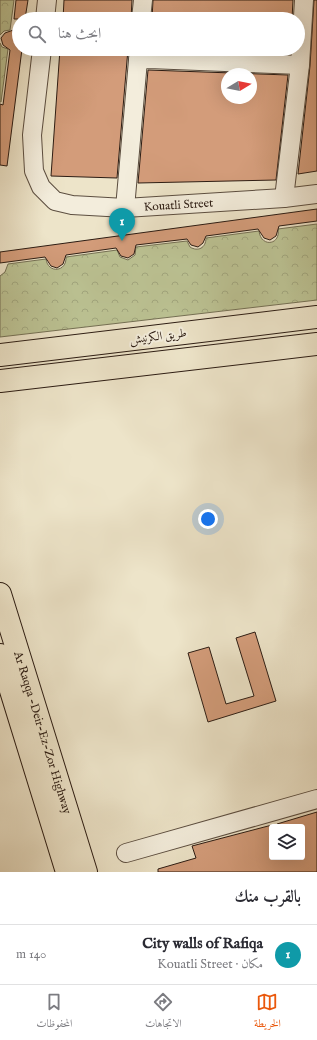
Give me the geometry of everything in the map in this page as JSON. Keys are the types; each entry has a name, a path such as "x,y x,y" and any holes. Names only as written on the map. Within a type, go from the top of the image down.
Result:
{"main road":[{"name":"طريق الكرنيش","path":"0,355 317,317"},
{"path":"0,381 317,344"},
{"name":"Ar Raqqa -Deir-Ez-Zor Highway","path":"0,594 86,872"},
{"name":"Ar Raqqa -Deir-Ez-Zor Highway","path":"0,655 68,872"}],"street":[{"path":"46,12 47,0"},
{"path":"142,12 143,0"},
{"path":"303,12 304,0"},
{"name":"Kouatli Street","path":"41,56 32,135 34,171 41,187 55,201 72,205 125,208 284,198 317,194"},
{"path":"125,208 139,56"},
{"path":"143,56 149,59 300,65"},
{"path":"284,198 301,56"},
{"path":"126,853 317,799"}],"green space":[{"path":"0,0 14,0 10,30 4,31 0,35"},
{"path":"0,43 2,47 8,49 1,102 0,102"},
{"path":"317,224 317,300 0,337 0,276 5,272 8,264 46,259 47,264 50,267 57,269 64,266 66,257 117,250 120,257 128,260 135,255 136,247 187,241 190,247 199,249 205,244 206,238 259,231 263,240 270,242 277,238 278,229"}],"building":[{"path":"16,0 28,0 26,12 15,12"},
{"path":"64,0 132,0 131,12 63,12"},
{"path":"153,0 293,0 292,12 152,12"},
{"path":"314,0 317,0 317,171 298,174 310,66"},
{"path":"12,30 12,56 21,56 7,166 0,165 0,104 3,105 10,50 3,45 1,38 5,33"},
{"path":"60,56 127,56 117,178 51,176"},
{"path":"148,70 221,73 221,104 257,104 257,74 288,75 276,180 138,183"},
{"path":"317,209 317,221 279,226 276,236 270,240 264,238 258,229 206,236 203,243 198,247 191,245 187,239 136,245 134,254 128,258 121,256 116,248 66,255 63,264 57,268 51,266 45,257 0,263 0,252"},
{"path":"255,632 276,701 208,722 188,653 209,647 226,704 254,696 236,638"},
{"path":"317,812 317,872 158,872 158,869 196,858 192,846 269,826 269,860 305,860 305,824 277,824"}],"place":[{"name":"City walls of Rafiqa","path":"122,241"}]}
